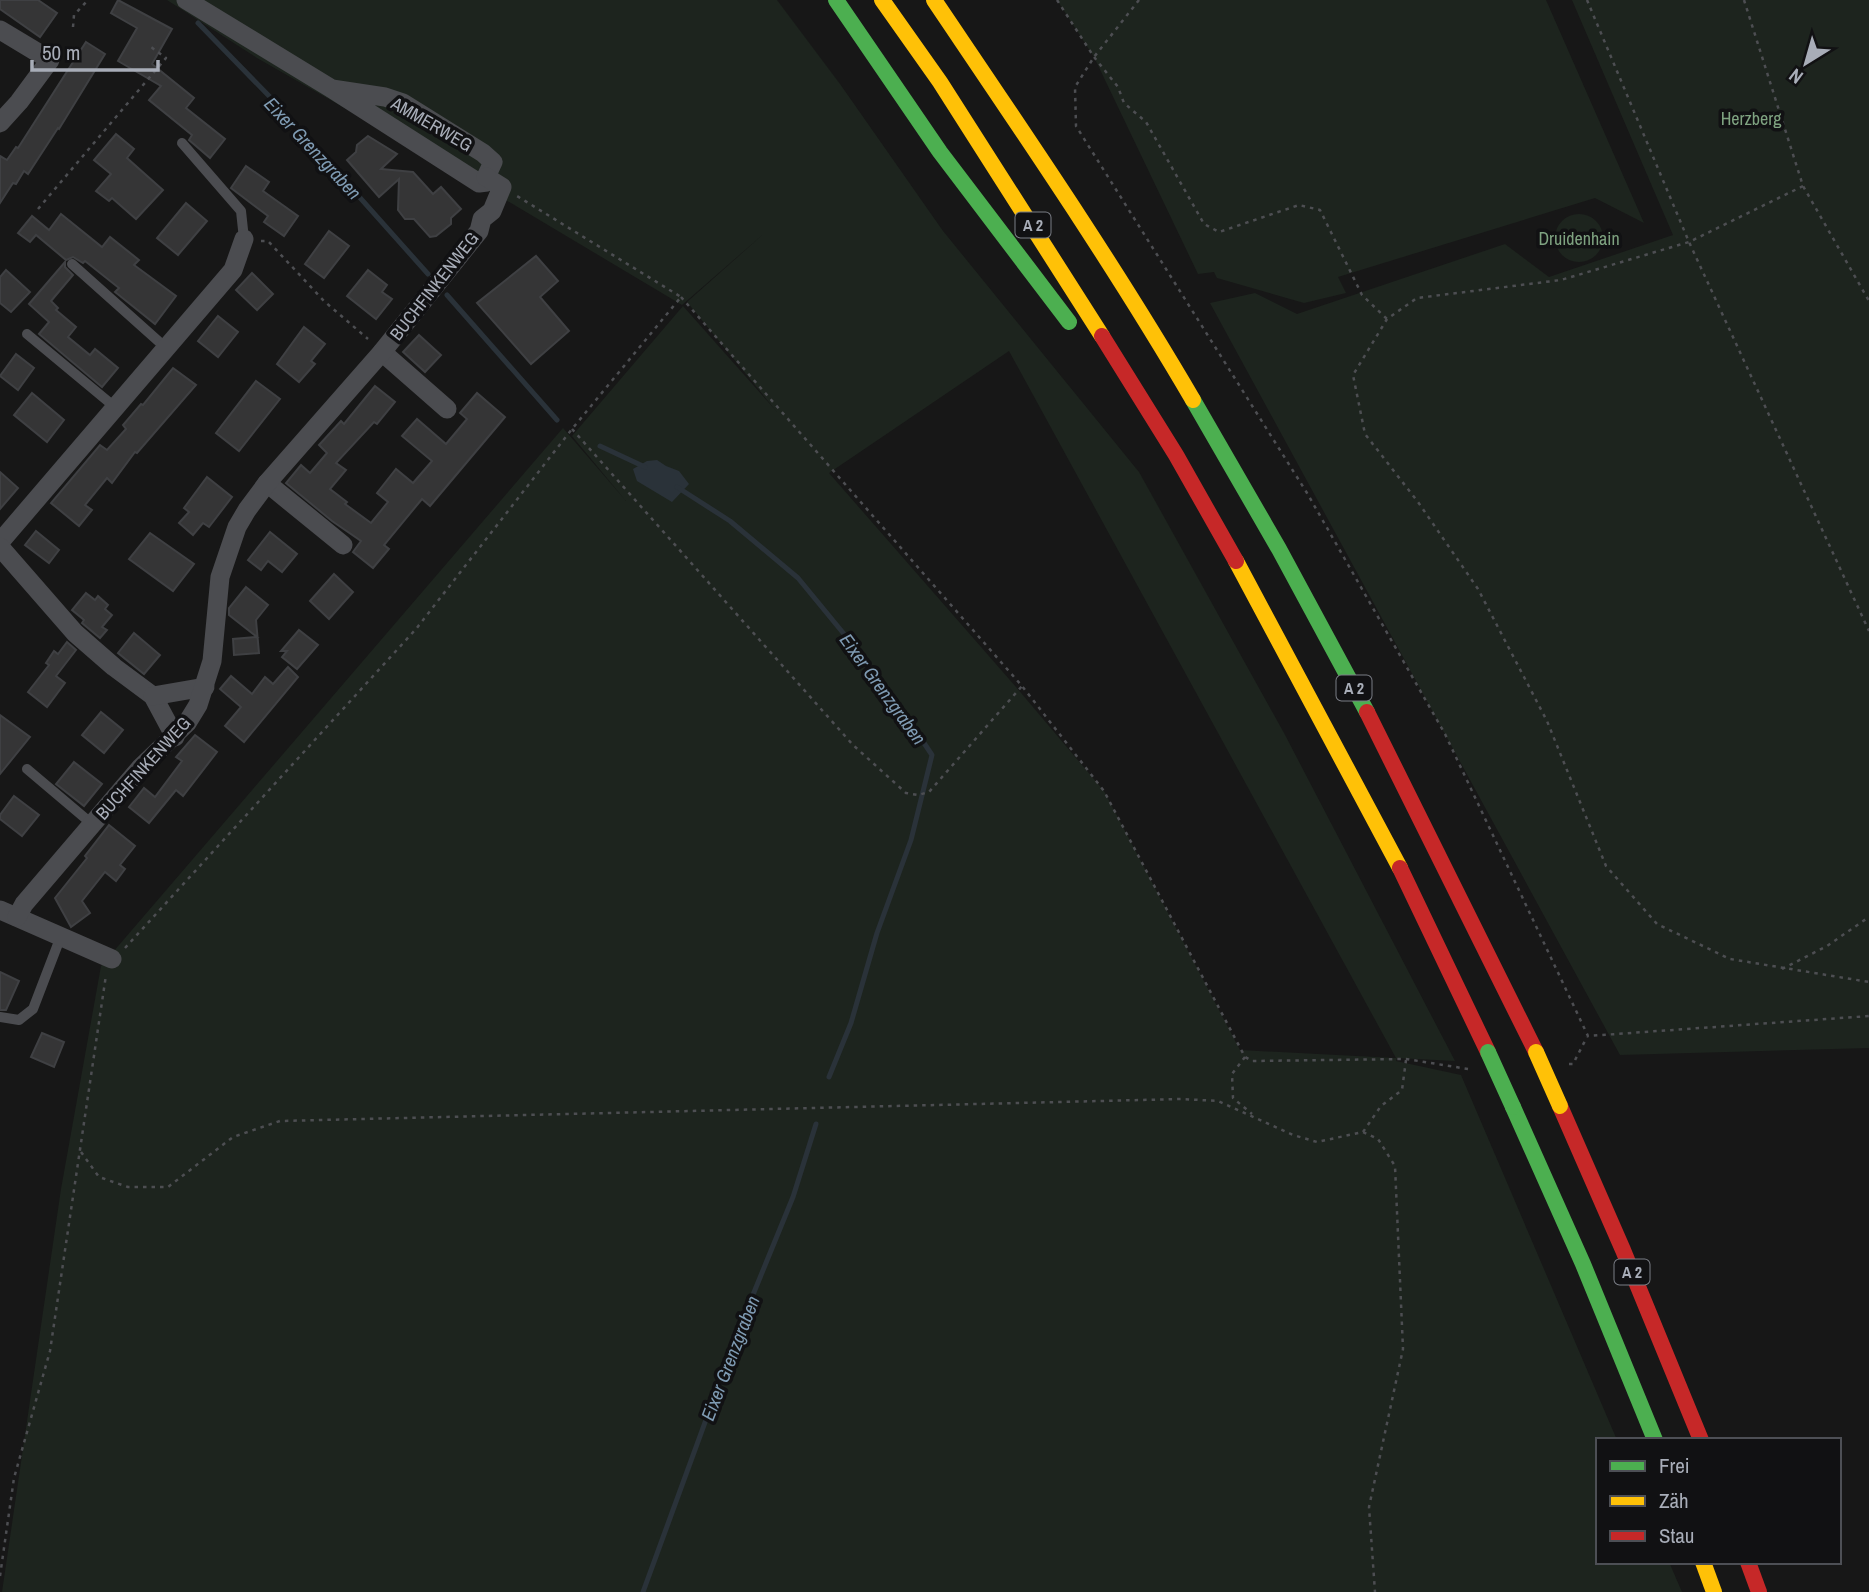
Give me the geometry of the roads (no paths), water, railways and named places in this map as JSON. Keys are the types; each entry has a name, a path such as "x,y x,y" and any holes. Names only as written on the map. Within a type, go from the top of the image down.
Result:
{"highway":[{"path":"836,0 940,152 1079,337"},
{"name":"A 2","path":"883,0 1021,206 1176,455 1242,571 1402,872 1488,1052 1583,1264 1653,1438"},
{"name":"A 2","path":"934,0 975,58 1154,334 1279,549 1384,743 1536,1052 1623,1250 1700,1438"},
{"path":"968,24 975,58"},
{"path":"1108,377 1176,455"},
{"path":"1704,1564 1714,1592"},
{"path":"1749,1564 1759,1592"}],"street":[{"name":"AMMERWEG","path":"186,0 332,89 489,182 493,162 403,103 386,97 332,89"},
{"path":"0,30 50,60 0,123"},
{"name":"BUCHFINKENWEG","path":"9,913 24,904 141,767 187,723 198,705 212,661 220,577 237,527 267,483 382,352 467,248 479,231 482,219 492,211 489,182"},
{"path":"175,737 153,696 75,633 0,544 233,270 244,239"},
{"name":"BUCHFINKENWEG","path":"382,352 447,409"},
{"path":"267,483 343,545"},
{"path":"153,696 205,687"},
{"path":"9,913 112,959"}],"lane":[{"path":"181,143 241,211 244,239"},
{"path":"72,264 166,348"},
{"path":"27,334 116,408"},
{"path":"27,769 92,824"},
{"path":"0,1017 19,1020 33,1009 61,936"}],"waterway":[{"name":"Eixer Grenzgraben","path":"198,23 272,99 428,274"},
{"name":"Eixer Grenzgraben","path":"447,295 557,420"},
{"name":"Eixer Grenzgraben","path":"600,446 645,467"},
{"name":"Eixer Grenzgraben","path":"677,487 730,521 798,578 858,651 932,755 911,840 877,933 851,1023 829,1077"},
{"name":"Eixer Grenzgraben","path":"643,1592 741,1324 793,1197 816,1124"}],"park label":[{"name":"Herzberg","path":"1751,118"},
{"name":"Druidenhain","path":"1579,238"}]}
